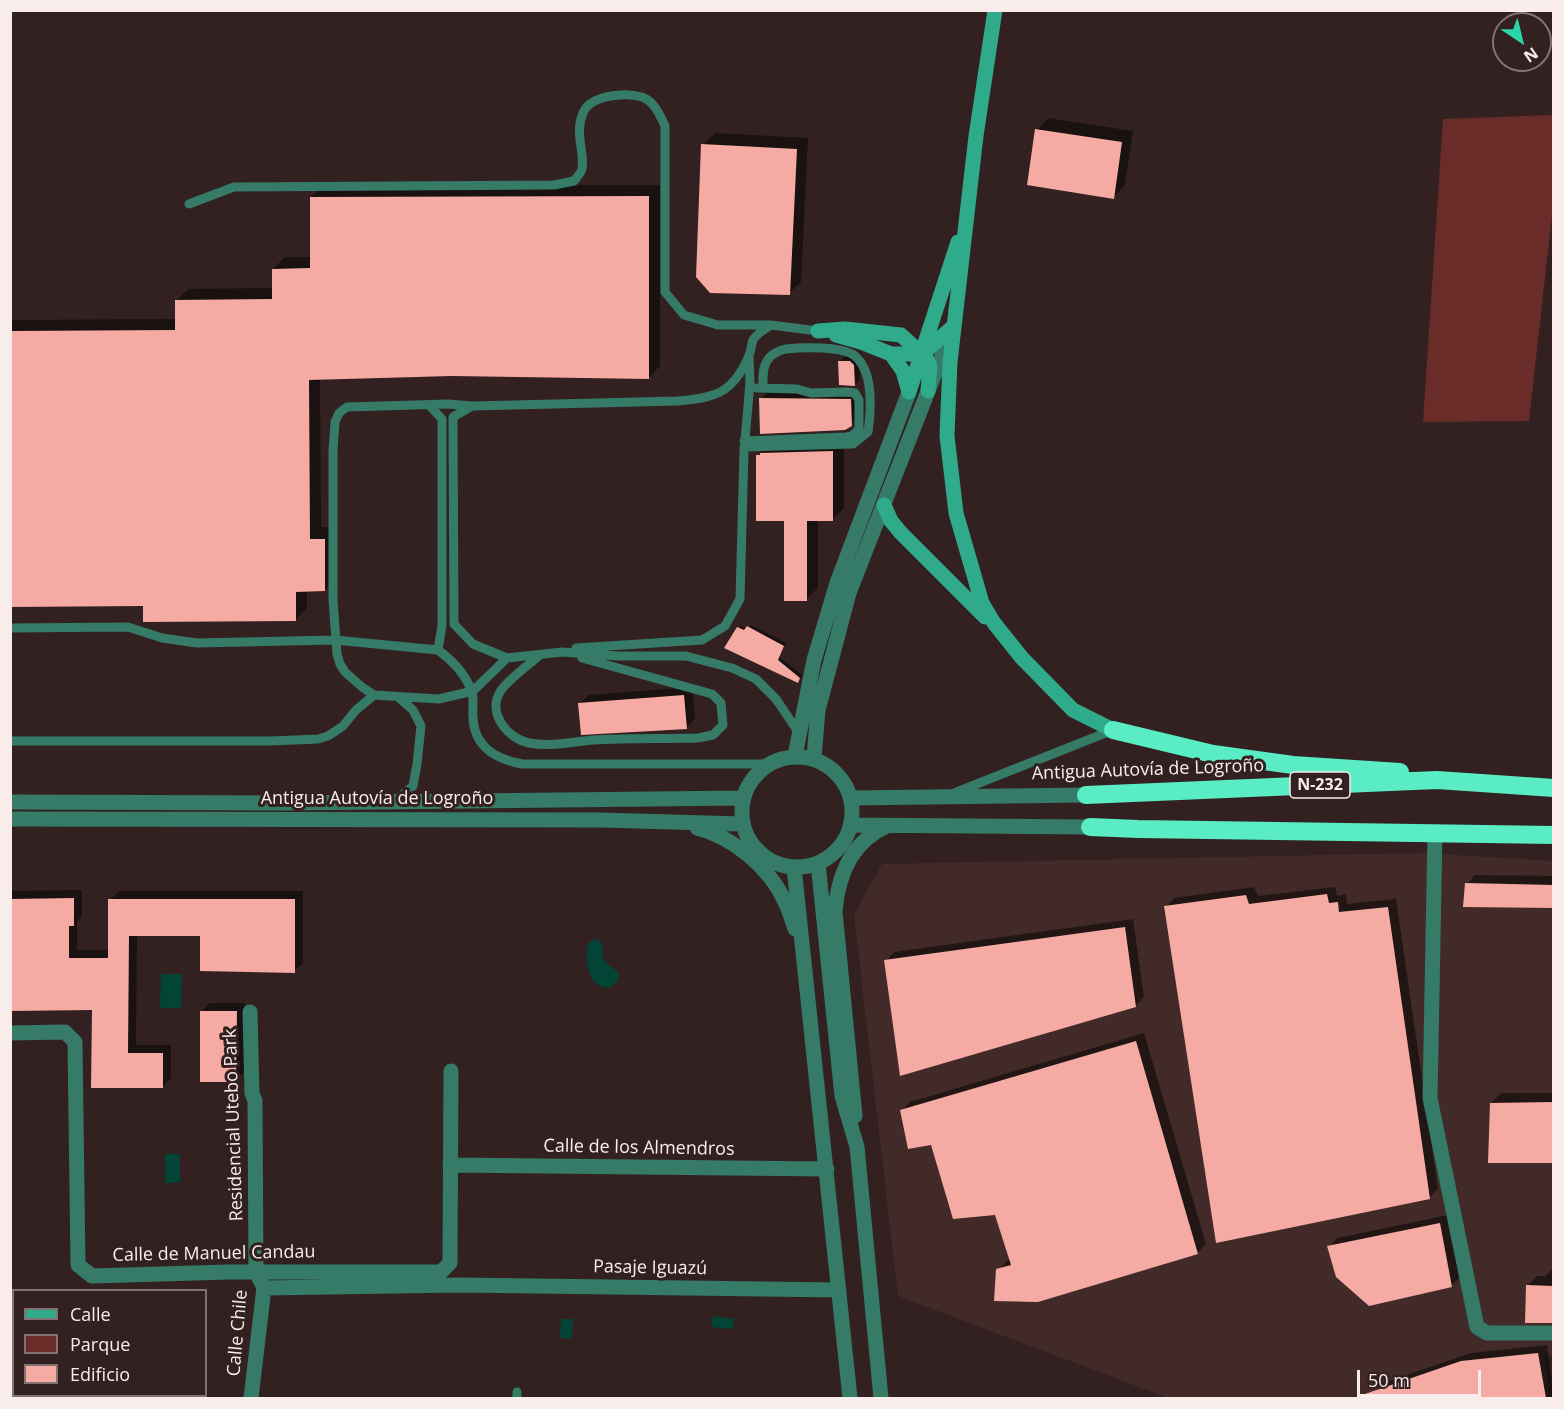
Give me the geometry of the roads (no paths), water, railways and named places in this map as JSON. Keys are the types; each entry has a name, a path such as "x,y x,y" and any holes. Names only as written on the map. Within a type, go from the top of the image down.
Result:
{"highway":[{"path":"1113,730 1213,754 1293,765 1404,772 1437,780"},
{"name":"Antigua Autovía de Logroño","path":"1086,795 1437,780 1554,788"},
{"path":"1090,827 1554,835"}],"street":[{"path":"994,10 950,362 947,436 956,513 982,603 1004,636 1022,658 1073,710 1113,730"},
{"path":"795,756 814,660 837,583 909,392 968,211"},
{"path":"818,331 845,329 901,335 933,318"},
{"path":"818,331 861,342 891,354 922,354 954,326"},
{"path":"814,759 818,710 849,593 954,326"},
{"path":"901,335 922,354 930,366 928,391"},
{"path":"891,354 903,371 909,392"},
{"path":"884,505 891,521 901,533 1004,636"},
{"path":"795,756 814,759 830,767 837,774 851,798 852,817 847,836 836,851 818,863 802,867 784,866 768,860 754,848 745,833 741,816 742,798 750,782 762,768 777,759 795,756"},
{"name":"Antigua Autovía de Logroño","path":"851,798 1086,795"},
{"name":"Antigua Autovía de Logroño","path":"10,802 742,798"},
{"name":"Antigua Autovía de Logroño","path":"10,819 601,820 743,824"},
{"path":"676,823 704,830 727,840 753,859 772,879 785,901 804,956"},
{"path":"850,825 1090,827"},
{"path":"881,1398 835,912 837,888 847,865 861,842 873,832 887,826"},
{"path":"1434,832 1430,1098 1477,1327 1487,1333 1554,1333"},
{"path":"818,863 842,1096 857,1147"},
{"path":"794,867 850,1398"},
{"name":"Residencial Utebo Park","path":"250,1012 252,1093 255,1101 256,1272"},
{"name":"Calle de Manuel Candau","path":"10,1033 65,1032 75,1042 78,1265 92,1276 256,1272 441,1272 450,1263 451,1071"},
{"name":"Calle de los Almendros","path":"450,1165 827,1169"},
{"name":"Calle Chile","path":"252,1398 264,1288 256,1272"},
{"name":"Pasaje Iguazú","path":"264,1288 460,1285 839,1290"}],"lane":[{"path":"189,204 234,187 554,185 574,181 582,170 579,127 584,110 602,97 643,98 657,109 665,126 665,292 684,315 718,325 771,325 818,331"},
{"path":"472,406 453,417 454,624 473,644 507,658 562,652 575,648 702,640 725,626 740,599 749,357 754,338 771,325"},
{"path":"744,444 853,444 868,432 871,393 864,371 856,357 840,349 785,349 774,354 766,362 763,388"},
{"path":"507,658 473,691 439,699 374,695 352,680 345,672 337,654 333,600 333,451 335,422 339,413 346,407 448,404 472,406 705,399 725,391 749,357"},
{"path":"744,444 846,437 852,436 859,429 859,400 855,393 811,393 797,389 749,388"},
{"path":"430,406 442,419 442,625 438,650"},
{"path":"10,628 128,627 162,638 197,643 335,640 438,650 460,670 473,691 473,718 477,736 488,750 503,760 522,764 768,764"},
{"path":"562,652 618,656 687,656 732,668 750,676 767,688 799,733"},
{"path":"540,655 501,690 496,701 504,728 515,739 548,745 604,740 698,738 713,735 723,725 721,703 712,694 562,652"},
{"path":"10,741 318,739 328,736 343,726 356,710 374,695"},
{"path":"394,801 404,796 413,786 421,726 413,710 398,697"},
{"path":"946,797 1113,730"}]}
